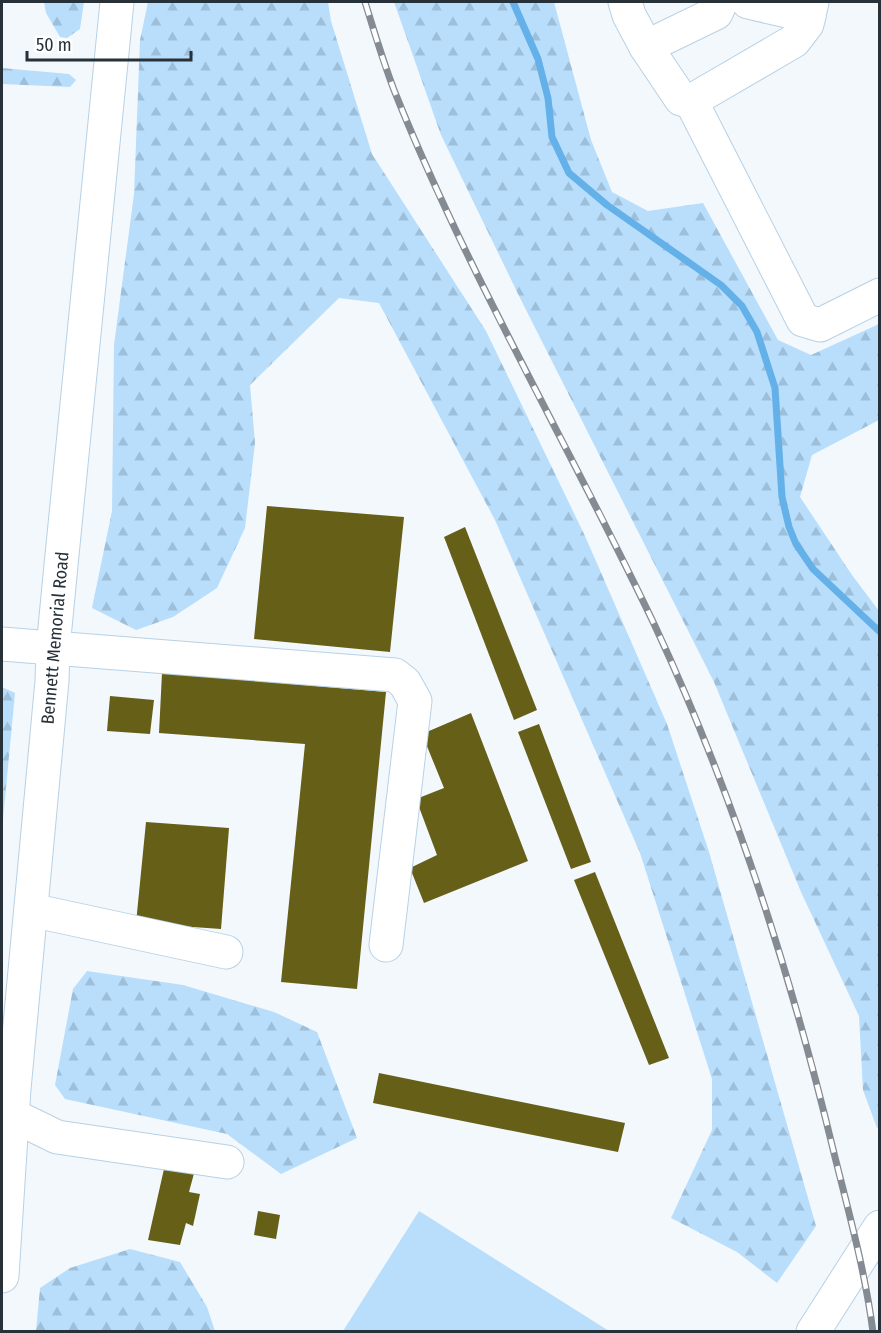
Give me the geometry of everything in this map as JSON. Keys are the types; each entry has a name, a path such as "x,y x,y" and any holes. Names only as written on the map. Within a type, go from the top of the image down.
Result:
{"street":[{"name":"Bennett Memorial Road","path":"2,1276 12,1115 52,681 53,648 117,2"},
{"path":"625,2 646,47 681,99 691,101 794,41 807,24 810,9 748,2"},
{"path":"646,47 716,13 721,2"},
{"path":"691,101 803,320 820,325 879,295"},
{"path":"2,644 395,675 405,682 414,701 386,945"},
{"path":"31,910 226,952"},
{"path":"12,1115 57,1137 227,1162"},
{"path":"813,1332 879,1227"},
{"path":"825,1332 879,1243"}],"green space":[{"path":"44,2 84,2 80,29 67,38 60,37 46,13"},
{"path":"148,2 328,2 331,21 372,154 486,331 585,536 667,724 709,852 816,1226 777,1283 737,1252 671,1218 712,1130 712,1079 640,853 495,520 379,303 339,298 250,385 255,443 245,528 217,588 173,617 136,630 92,608 112,511 114,345 134,194 140,40"},
{"path":"394,2 554,2 591,140 612,192 648,211 703,203 778,340 811,355 879,324 879,420 812,455 800,497 879,611 880,1126 877,1128 863,1090 859,1016 801,892 714,682 520,298 441,135"},
{"path":"2,68 69,74 76,80 70,87 2,84"},
{"path":"2,687 15,693 2,830"},
{"path":"87,971 183,985 274,1012 317,1032 357,1138 281,1174 227,1134 65,1099 55,1085 73,989"},
{"path":"419,1211 609,1331 343,1331"},
{"path":"130,1249 180,1262 207,1307 215,1331 36,1331 40,1288 70,1268"}],"building":[{"path":"267,506 404,517 390,652 254,639"},
{"path":"465,527 537,710 514,720 444,537"},
{"path":"162,673 386,692 357,989 281,982 305,744 159,733"},
{"path":"110,696 154,700 150,734 107,731"},
{"path":"471,713 528,861 424,903 410,868 437,855 416,799 444,788 422,734"},
{"path":"539,724 591,862 571,869 518,732"},
{"path":"146,822 229,828 221,929 136,923"},
{"path":"595,872 669,1058 649,1065 574,880"},
{"path":"379,1073 625,1123 618,1152 373,1103"},
{"path":"166,1160 196,1166 189,1192 200,1194 193,1226 186,1223 180,1245 148,1240"},
{"path":"258,1211 280,1215 276,1239 254,1235"}],"waterway":[{"path":"513,2 538,59 548,98 552,137 569,173 607,205 721,285 742,306 757,332 775,388 782,497 789,527 796,544 813,569 880,632"}],"railway":[{"path":"365,2 394,90 454,227 655,626 710,753 757,883 798,1016 856,1240 873,1332"}]}
